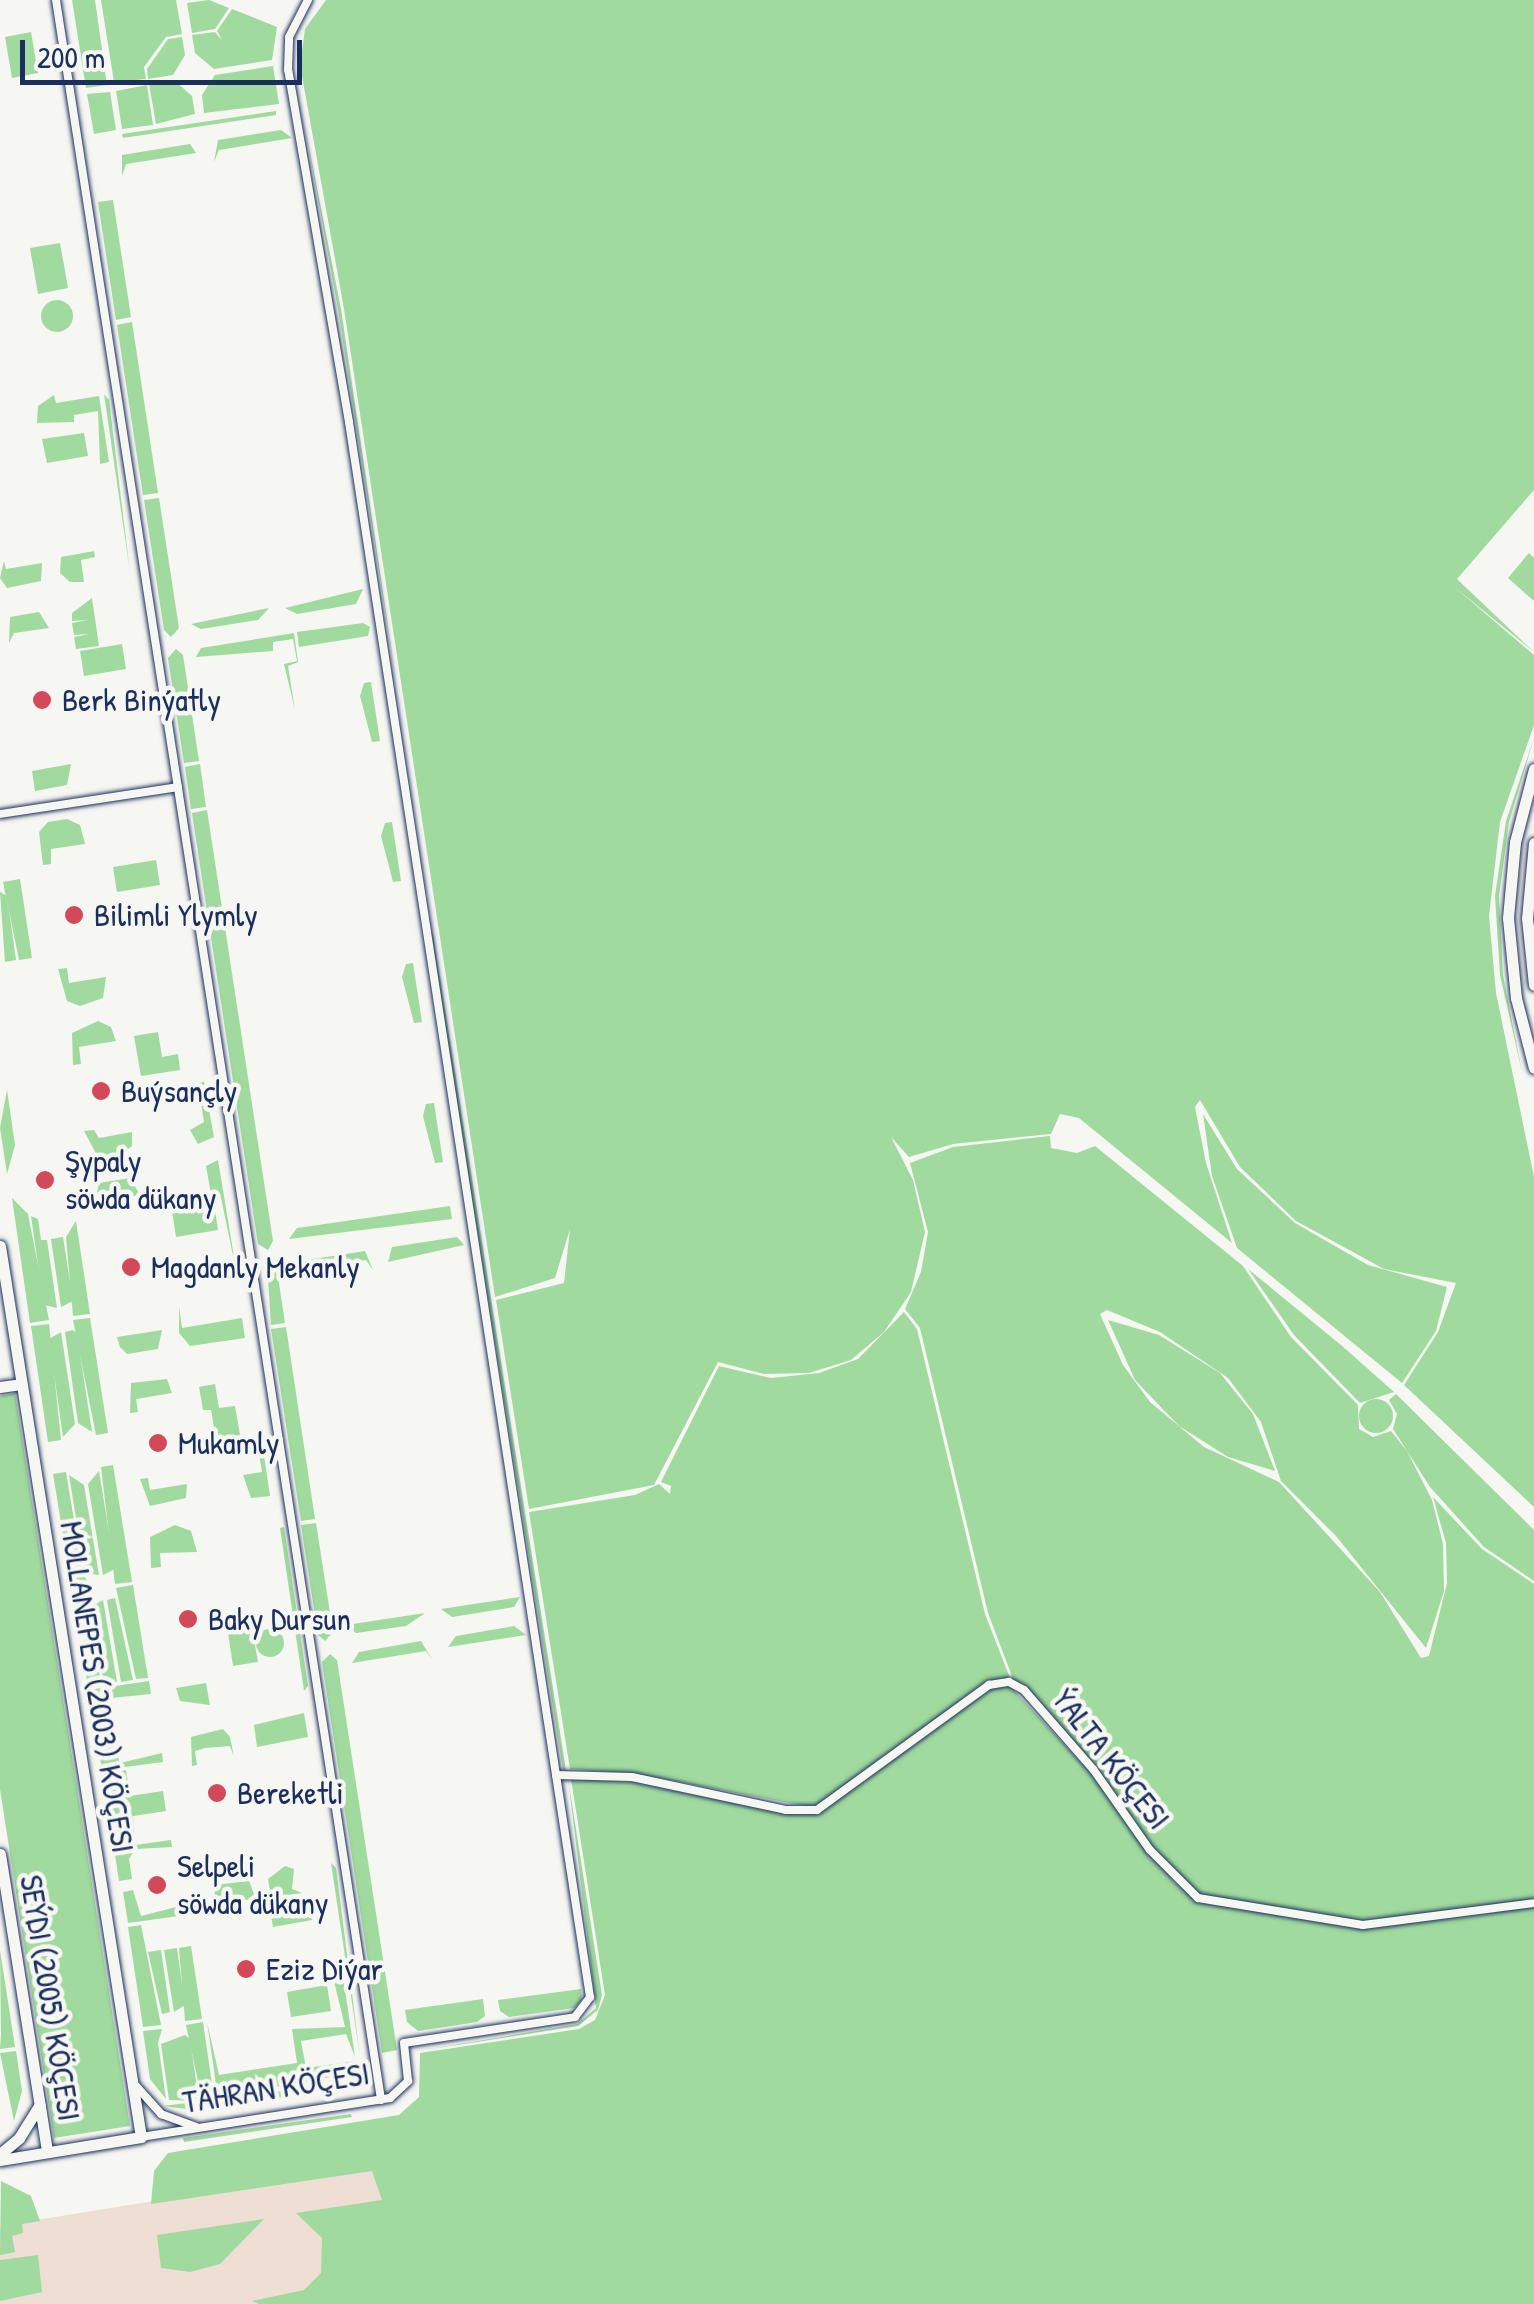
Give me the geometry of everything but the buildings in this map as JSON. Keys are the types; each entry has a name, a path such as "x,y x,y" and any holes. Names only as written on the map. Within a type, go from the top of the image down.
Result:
{"street":[{"path":"56,0 381,2100"},
{"path":"308,0 289,37 288,70 349,422 556,1776"},
{"path":"1534,769 1508,892 1514,987 1534,1068"},
{"path":"0,814 178,787"},
{"path":"1534,843 1528,894 1534,985"},
{"path":"1508,892 1528,894"},
{"name":"MOLLANEPES (2003) KÖÇESI","path":"0,1246 141,2137"},
{"path":"0,1387 21,1384"},
{"name":"ÝALTA KÖÇESI","path":"556,1776 632,1777 786,1810 817,1810 989,1685 1009,1682 1024,1690 1094,1769 1150,1850 1198,1898 1363,1925 1534,1904"},
{"name":"TÄHRAN KÖÇESI","path":"0,2157 381,2100 406,2086 404,2043 570,2018 586,2008 590,1989 556,1776"},
{"name":"SEÝDI (2005) KÖÇESI","path":"0,1854 46,2151"},
{"path":"131,2077 161,2114 201,2128"},
{"path":"0,2157 19,2138 40,2104"}],"shaded area":[{"path":"361,2167 445,2198 469,2304 0,2304 0,2226"}],"green space":[{"path":"72,0 95,0 107,85 86,88"},
{"path":"101,0 176,0 182,34 166,37 144,67 146,79 114,82"},
{"path":"209,0 229,8 215,29 192,33 187,3"},
{"path":"326,0 1534,0 1534,490 1457,579 1534,652 1452,585 1534,655 1534,725 1500,822 1489,916 1496,993 1534,1177 1534,1507 1404,1385 1438,1332 1456,1283 1384,1269 1296,1221 1240,1167 1200,1100 1195,1107 1206,1163 1232,1243 1079,1118 1060,1114 1051,1134 953,1144 909,1157 891,1137 913,1180 925,1232 911,1292 884,1332 851,1360 809,1373 764,1374 718,1362 654,1485 529,1509 496,1300 564,1283 570,1229 555,1278 495,1297 344,309 300,65 305,29"},
{"path":"232,9 277,27 272,60 214,69 195,53 192,35 215,32 222,40 217,31"},
{"path":"31,32 38,73 12,78 5,37"},
{"path":"182,37 185,55 173,75 148,79 147,69 168,39"},
{"path":"273,66 279,104 204,113 202,95 215,75"},
{"path":"174,80 192,96 195,114 156,124 149,84"},
{"path":"147,85 153,125 122,129 116,91"},
{"path":"110,92 116,130 94,134 87,94"},
{"path":"276,111 276,115 123,138 122,134"},
{"path":"304,122 341,309 397,687 338,309"},
{"path":"281,130 292,138 219,150 214,162 218,140"},
{"path":"190,144 196,153 126,164 122,176 122,155"},
{"path":"113,200 131,317 116,320 98,202"},
{"path":"60,243 68,288 38,294 30,248"},
{"path":"57,300 69,304 73,316 69,328 57,332 45,328 41,316 45,304"},
{"path":"132,322 158,493 143,495 117,325"},
{"path":"104,394 109,400 130,572"},
{"path":"54,395 56,403 99,396 109,462 100,464 98,411 74,415 74,422 37,423 38,406"},
{"path":"84,433 88,456 47,463 42,439"},
{"path":"159,498 179,628 171,637 164,630 144,500"},
{"path":"94,551 95,557 81,560 84,582 70,582 60,573 61,557"},
{"path":"1529,553 1534,558 1534,601 1508,578"},
{"path":"4,561 6,569 42,563 41,581 7,588 0,578"},
{"path":"363,589 356,604 297,614 285,608"},
{"path":"92,598 99,646 76,649 74,637 90,634 74,635 72,623 88,620 72,621 72,613"},
{"path":"269,608 258,620 201,629 191,624"},
{"path":"39,612 49,628 14,633 9,643 10,617"},
{"path":"363,623 370,627 368,636 299,647 297,632"},
{"path":"294,633 298,662 288,666 295,710 284,664 297,661 293,639 273,642 273,651 196,657 201,648"},
{"path":"122,644 126,669 84,676 80,651"},
{"path":"176,649 183,655 199,761 184,763 168,658"},
{"path":"371,682 380,741 372,742 360,696 364,683"},
{"path":"1534,738 1509,822 1499,896 1503,975 1522,1072 1500,975 1495,896 1506,821"},
{"path":"71,764 67,785 35,791 32,771"},
{"path":"200,764 206,807 191,809 185,767"},
{"path":"207,810 273,1241 268,1250 258,1244 192,813"},
{"path":"67,819 80,825 85,844 51,849 51,864 43,865 39,832 48,822"},
{"path":"392,822 401,881 393,882 381,836 385,823"},
{"path":"156,860 160,885 117,892 113,867"},
{"path":"20,879 32,958 19,960 3,882"},
{"path":"0,892 7,896 16,960 5,962"},
{"path":"433,933 566,1770 563,1770"},
{"path":"413,963 422,1022 414,1023 402,977 406,964"},
{"path":"67,968 69,983 106,977 103,998 80,1006 67,1001 58,969"},
{"path":"98,1021 111,1027 116,1041 79,1047 81,1064 73,1065 72,1033"},
{"path":"158,1032 162,1057 178,1054 180,1070 141,1076 134,1036"},
{"path":"204,1082 214,1137 198,1144 190,1130 204,1122 198,1083"},
{"path":"7,1090 15,1145 7,1174 0,1128"},
{"path":"434,1103 443,1162 435,1163 423,1116 426,1104"},
{"path":"1203,1114 1237,1169 1295,1223 1368,1265 1447,1287 1436,1331 1402,1383 1237,1248 1212,1176"},
{"path":"94,1130 99,1138 132,1132 132,1146 120,1155 98,1157 84,1131"},
{"path":"1050,1136 1051,1148 1077,1153 1095,1146 1243,1266 1291,1337 1358,1405 1359,1429 1373,1437 1391,1431 1407,1451 1432,1500 1443,1544 1444,1591 1426,1648 1336,1536 1281,1481 1261,1422 1228,1378 1160,1332 1107,1310 1100,1314 1123,1365 1150,1402 1204,1447 1279,1482 1380,1592 1421,1658 1429,1656 1447,1583 1446,1543 1433,1497 1482,1549 1534,1584 1534,1900 1349,1922 1198,1895 1152,1847 1095,1766 1013,1679 988,1613 920,1328 905,1309 921,1272 928,1232 910,1163 953,1147"},
{"path":"218,1160 237,1275 220,1193 211,1194 206,1166"},
{"path":"130,1178 140,1195 95,1202 99,1183"},
{"path":"12,1198 28,1214 49,1320 30,1323"},
{"path":"214,1204 218,1230 176,1237 172,1211"},
{"path":"450,1206 452,1219 289,1239 297,1228"},
{"path":"31,1216 38,1219 41,1240 47,1240 57,1308 44,1305"},
{"path":"76,1221 90,1314 73,1316 66,1237"},
{"path":"63,1237 73,1301 61,1307 51,1239"},
{"path":"457,1237 464,1245 388,1262 392,1247"},
{"path":"365,1251 373,1270 366,1260 298,1271 294,1277 300,1261"},
{"path":"267,1264 277,1270 285,1323 271,1325"},
{"path":"1248,1269 1394,1392 1360,1403 1294,1335"},
{"path":"179,1307 182,1328 242,1318 245,1338 190,1346 179,1333"},
{"path":"904,1312 917,1329 985,1614 1010,1678 984,1683 835,1796 810,1807 638,1774 570,1769 529,1512 635,1495 659,1484 670,1494 671,1486 661,1482 719,1366 771,1378 819,1373 858,1359"},
{"path":"90,1318 108,1433 96,1435 73,1320"},
{"path":"1108,1320 1159,1335 1220,1373 1253,1414 1275,1471 1228,1457 1179,1426 1135,1380"},
{"path":"49,1324 61,1440 48,1442 31,1326"},
{"path":"286,1327 315,1519 301,1521 271,1329"},
{"path":"73,1330 77,1334 92,1432 78,1423 65,1332"},
{"path":"162,1330 158,1349 127,1354 117,1337"},
{"path":"61,1332 75,1424 63,1437 49,1339"},
{"path":"167,1379 172,1393 136,1399 138,1412 130,1413 131,1383"},
{"path":"215,1384 219,1408 235,1406 242,1446 218,1450 211,1410 203,1410 199,1387"},
{"path":"15,1393 130,2126 54,2138 0,1789 0,1396"},
{"path":"1396,1394 1534,1530 1534,1581 1484,1547 1430,1487 1393,1429 1397,1414 1389,1400"},
{"path":"1376,1399 1388,1404 1393,1416 1388,1428 1376,1433 1364,1428 1359,1416 1364,1404"},
{"path":"261,1435 270,1496 251,1498 243,1475 262,1472 256,1436"},
{"path":"113,1465 132,1582 115,1584 101,1467"},
{"path":"99,1471 115,1569 103,1575 88,1484"},
{"path":"66,1472 83,1574 91,1588 72,1590 53,1474"},
{"path":"69,1475 84,1485 99,1575 85,1573"},
{"path":"148,1478 150,1490 187,1484 186,1498 150,1506 140,1479"},
{"path":"316,1523 333,1632 325,1641 318,1635 301,1525"},
{"path":"175,1525 191,1531 197,1552 160,1553 161,1567 151,1568 150,1537"},
{"path":"284,1527 308,1686 304,1691 280,1528"},
{"path":"133,1585 148,1678 136,1679 116,1588"},
{"path":"520,1597 514,1607 452,1617 441,1609"},
{"path":"115,1598 133,1680 121,1682 107,1600"},
{"path":"103,1600 117,1682 104,1684 91,1607"},
{"path":"425,1613 406,1626 356,1633 346,1625"},
{"path":"251,1622 258,1662 233,1666 227,1626"},
{"path":"514,1626 526,1635 448,1647 456,1636"},
{"path":"270,1629 280,1633 284,1643 280,1653 270,1657 260,1653 256,1643 260,1633"},
{"path":"93,1636 101,1684 88,1686 80,1643"},
{"path":"421,1641 433,1661 426,1651 352,1663 359,1652"},
{"path":"330,1654 337,1660 397,2050 382,2053 322,1662"},
{"path":"149,1681 151,1694 111,1698 111,1725 95,1728 88,1690"},
{"path":"206,1683 210,1705 180,1701 176,1688"},
{"path":"1008,1684 1099,1782 1174,1882 1198,1901 1362,1928 1534,1906 1534,2304 259,2304 252,2301 304,2290 321,2273 322,2238 296,2213 382,2200 372,2171 151,2204 154,2171 168,2153 399,2115 419,2097 420,2053 579,2029 595,2020 605,1995 571,1779 649,1783 794,1814 816,1812 986,1690"},
{"path":"304,1713 308,1737 257,1747 254,1725"},
{"path":"223,1729 230,1737 234,1757 230,1746 205,1748 195,1751 197,1765 192,1766 191,1737"},
{"path":"112,1737 120,1763 162,1753 163,1762 102,1770 97,1739"},
{"path":"126,1770 130,1796 163,1791 166,1811 133,1816 135,1845 171,1840 172,1847 135,1849 129,1859 132,1879 119,1881 114,1848 130,1845 118,1771"},
{"path":"115,1772 126,1843 113,1845 102,1774"},
{"path":"568,1778 602,1995 598,2010 578,2026 418,2051 577,2024 596,2008"},
{"path":"331,1863 336,1868 360,2056"},
{"path":"285,1866 294,1869 292,1889 302,1893 271,1897 268,1879"},
{"path":"249,1881 256,1899 220,1902 222,1916 214,1917 215,1885"},
{"path":"133,1890 141,1916 184,1905 186,1915 128,1923 123,1892"},
{"path":"310,1904 312,1920 273,1927 270,1910"},
{"path":"141,1925 161,2025 143,2027 128,1927"},
{"path":"191,1946 202,2019 185,2021 179,1948"},
{"path":"177,1948 185,2005 174,2012 164,1950"},
{"path":"0,1950 15,2047 0,2049 1,2035"},
{"path":"161,1950 170,2012 162,2014 148,1952"},
{"path":"343,1976 355,2057 346,2034 301,2041 306,2068 355,2061 352,2073 218,2098 207,2022 219,2075 297,2063 292,2029 345,2027 333,1977"},
{"path":"327,1985 331,2011 291,2017 287,1992"},
{"path":"581,1989 582,2000 574,2008 509,2017 500,2011 498,2000"},
{"path":"483,1999 485,2016 477,2022 418,2031 407,2022 405,2010"},
{"path":"203,2022 214,2098 202,2100 186,2025"},
{"path":"162,2029 158,2043 166,2099 150,2079 143,2031"},
{"path":"185,2035 190,2039 199,2101 169,2100 161,2044"},
{"path":"16,2051 22,2091 14,2121 0,2053"},
{"path":"365,2060 358,2079 339,2089 194,2110 163,2106 344,2083"},
{"path":"351,2114 352,2117 184,2142 183,2138"},
{"path":"1,2181 31,2196 40,2221 22,2224 23,2233 12,2236 15,2252 0,2255"},
{"path":"264,2219 220,2264 190,2272 161,2268 157,2235"},
{"path":"38,2255 42,2292 0,2301 0,2260"}],"place":[{"name":"Berk Binýatly","path":"42,700"},
{"name":"Bilimli Ylymly","path":"74,915"},
{"name":"Buýsançly","path":"101,1091"},
{"name":"Şypaly söwda dükany","path":"45,1180"},
{"name":"Magdanly Mekanly","path":"131,1267"},
{"name":"Mukamly","path":"158,1443"},
{"name":"Baky Dursun","path":"188,1619"},
{"name":"Bereketli","path":"217,1793"},
{"name":"Selpeli söwda dükany","path":"157,1885"},
{"name":"Eziz Diýar","path":"246,1969"}]}
